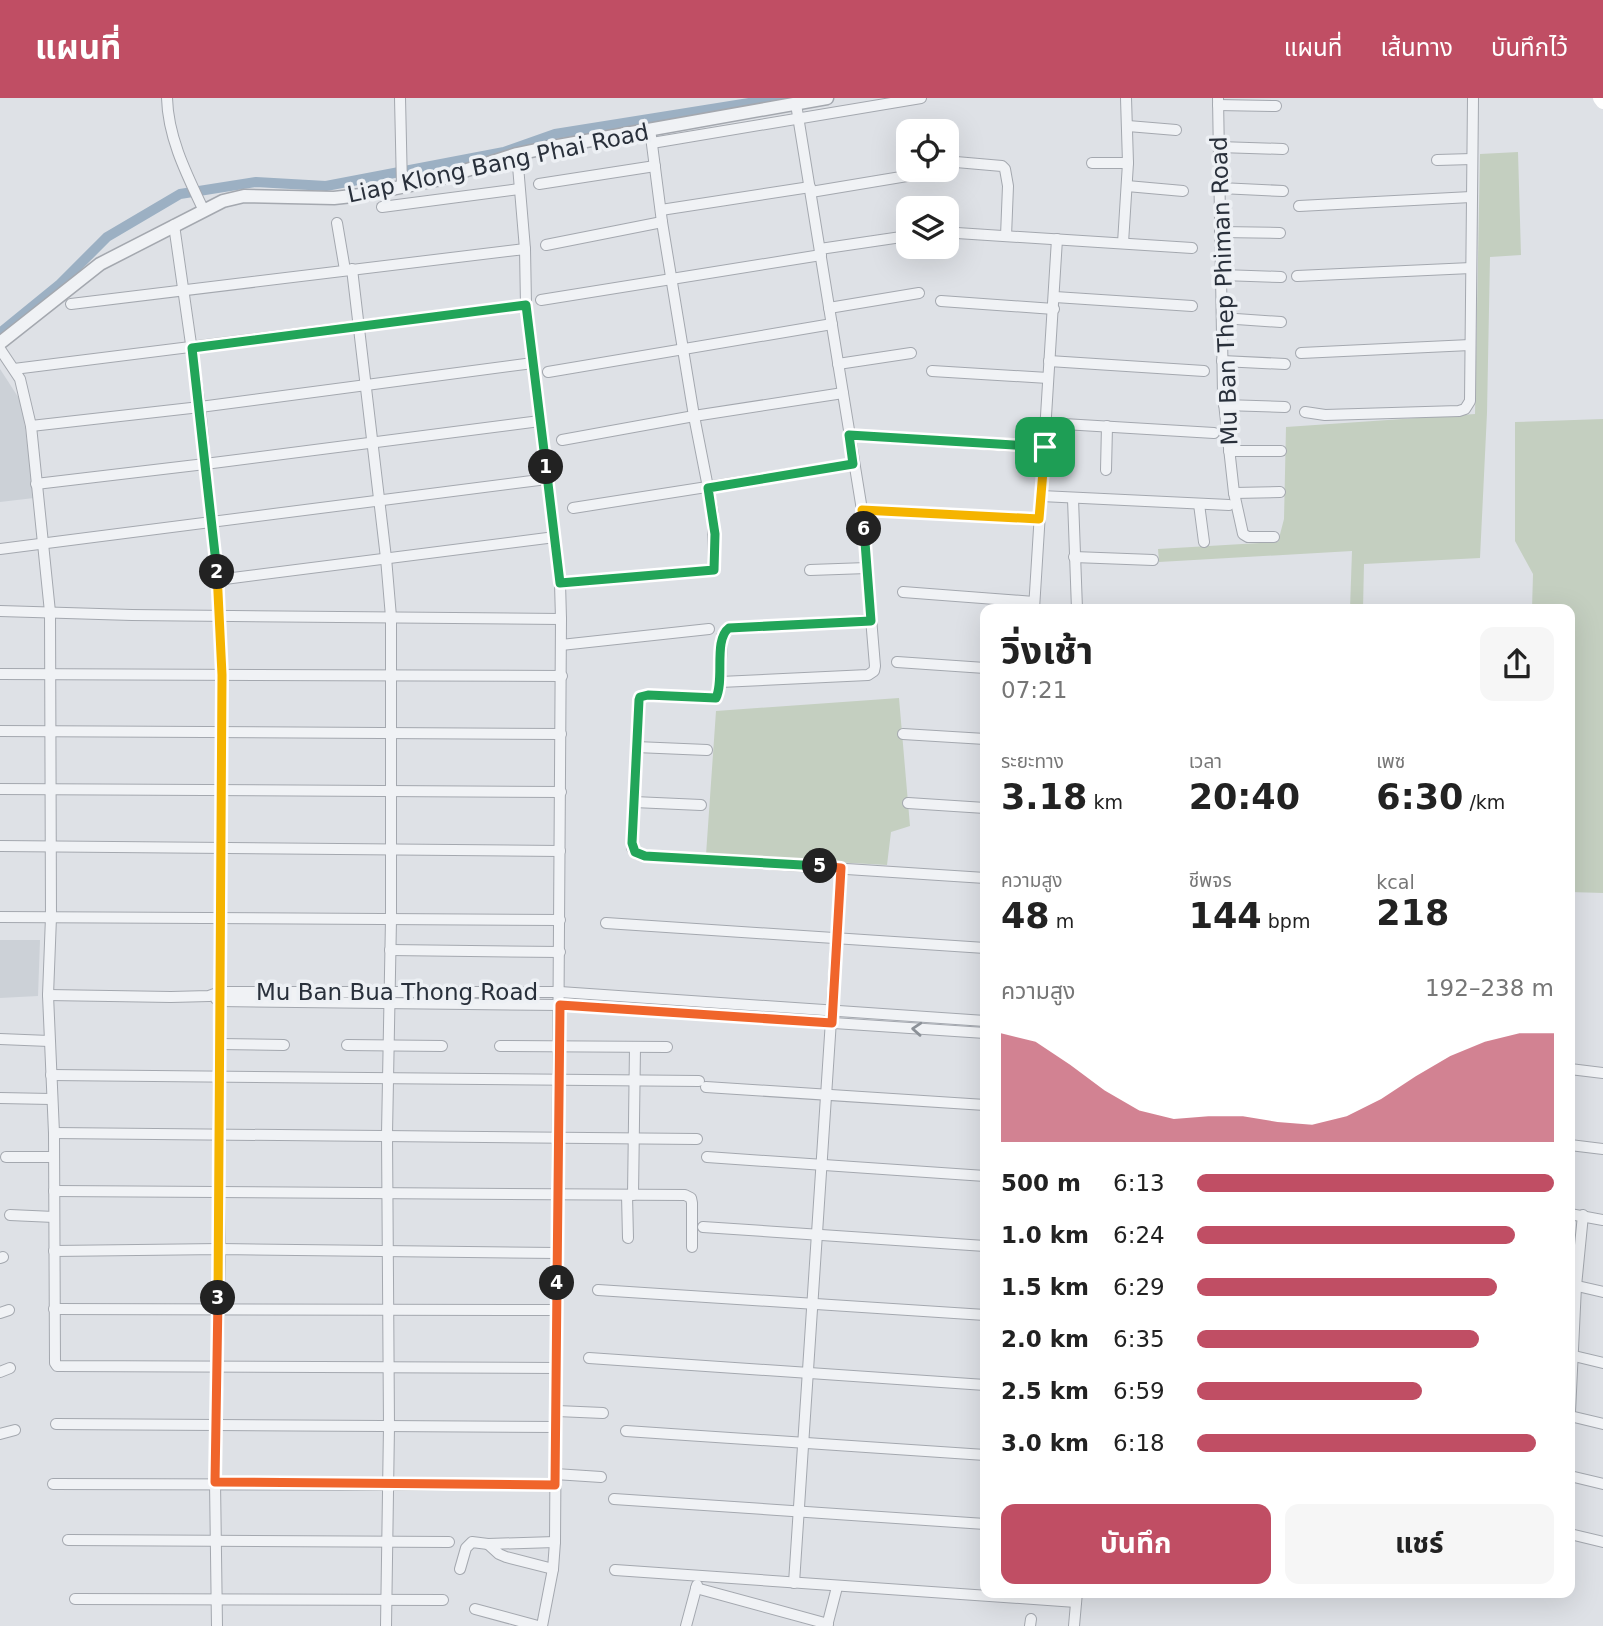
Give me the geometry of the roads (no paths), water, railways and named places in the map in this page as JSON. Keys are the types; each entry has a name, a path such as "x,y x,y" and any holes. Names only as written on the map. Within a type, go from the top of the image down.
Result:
{"main road":[{"path":"1600,98 1603,102"}],"street":[{"path":"167,98 172,132 187,176 204,211"},
{"path":"400,98 403,183"},
{"name":"Liap Klong Bang Phai Road","path":"0,343 100,264 223,201 244,196 334,198 362,195 403,183 436,180 517,154 650,130 797,111 827,98"},
{"path":"652,143 797,111 921,98"},
{"path":"1123,243 1128,163 1126,98"},
{"path":"1305,412 1325,415 1459,411 1465,409 1470,401 1473,98"},
{"path":"1218,101 1276,106"},
{"name":"Mu Ban Thep Phiman Road","path":"1218,101 1222,361 1234,493 1243,534 1248,537 1274,537"},
{"path":"720,682 868,675 874,671 875,666 862,510 797,111"},
{"path":"1128,126 1177,130"},
{"path":"560,583 714,570 715,534 662,222 650,130"},
{"path":"1219,147 1283,149"},
{"path":"475,1609 540,1626 553,1569 555,1542 561,618 555,537 526,305 525,249 517,154"},
{"path":"1437,160 1472,159"},
{"path":"959,162 1002,166 1005,169 1008,186 1006,236"},
{"path":"1092,163 1128,163"},
{"path":"539,184 655,166"},
{"path":"661,210 896,177"},
{"path":"1127,186 1183,191"},
{"path":"1220,188 1283,191"},
{"path":"382,207 519,189"},
{"path":"1300,206 1471,197"},
{"path":"546,245 662,222"},
{"path":"337,223 360,327 391,617 386,1626"},
{"path":"174,225 200,407 220,615 222,675 218,1134 220,1249 215,1482 217,1626"},
{"path":"1220,232 1280,233"},
{"path":"959,233 1192,248"},
{"path":"541,300 896,238"},
{"path":"1034,604 1057,239"},
{"path":"71,304 525,249"},
{"path":"1297,276 1471,268"},
{"path":"1222,275 1281,277"},
{"path":"829,307 919,293"},
{"path":"1055,297 1192,306"},
{"path":"941,301 1054,309"},
{"path":"15,369 526,305"},
{"path":"1222,318 1281,322"},
{"path":"548,372 832,324"},
{"path":"1301,354 1470,345"},
{"path":"0,349 20,379 31,426 50,612 51,917 48,995 54,1133 54,1361 57,1366 556,1368"},
{"path":"838,364 911,353"},
{"path":"1049,361 1204,371"},
{"path":"1222,361 1285,364"},
{"path":"31,426 200,407 533,363"},
{"path":"932,371 1048,378"},
{"path":"562,440 843,393"},
{"path":"1224,405 1285,407"},
{"path":"36,484 540,421"},
{"path":"1047,423 1214,433"},
{"path":"1106,470 1107,426"},
{"path":"849,435 1045,447"},
{"path":"1229,452 1281,451"},
{"path":"573,508 853,464"},
{"path":"0,550 547,479"},
{"path":"1234,493 1280,492"},
{"path":"1041,496 1229,505"},
{"path":"1073,499 1077,604"},
{"path":"1199,504 1204,542"},
{"path":"862,510 1039,519"},
{"path":"217,580 555,537"},
{"path":"1074,557 1153,561"},
{"path":"810,570 867,568"},
{"path":"904,593 1014,604"},
{"path":"0,611 561,618"},
{"path":"871,621 729,628 722,636 717,696 640,697 632,848 638,855 980,878"},
{"path":"561,645 709,628"},
{"path":"897,662 980,668"},
{"path":"0,674 52,672 562,676"},
{"path":"0,731 561,734"},
{"path":"903,734 980,739"},
{"path":"636,747 707,750"},
{"path":"0,789 561,792"},
{"path":"634,802 701,804"},
{"path":"908,803 980,808"},
{"path":"0,846 560,851"},
{"path":"794,1583 841,868"},
{"path":"0,917 560,920"},
{"path":"606,923 980,947"},
{"path":"390,950 560,952"},
{"name":"Mu Ban Bua Thong Road","path":"389,998 560,992 980,1021"},
{"name":"Mu Ban Bua Thong Road","path":"48,995 389,998 560,1005 980,1033"},
{"path":"0,1039 49,1041"},
{"path":"220,1044 284,1045"},
{"path":"347,1045 442,1046"},
{"path":"499,1046 667,1047"},
{"path":"628,1238 635,1138 635,1047"},
{"path":"1575,1070 1603,1073"},
{"path":"51,1075 635,1080 980,1105"},
{"path":"0,1098 51,1099"},
{"path":"54,1133 387,1134 697,1139"},
{"path":"1575,1145 1603,1149"},
{"path":"6,1157 54,1157"},
{"path":"706,1157 980,1176"},
{"path":"54,1191 689,1196 693,1214 692,1247"},
{"path":"1575,1214 1603,1220"},
{"path":"10,1215 54,1217"},
{"path":"1575,1271 1583,1215"},
{"path":"703,1227 980,1246"},
{"path":"54,1251 220,1249 557,1253"},
{"path":"1575,1285 1603,1292"},
{"path":"598,1290 980,1315"},
{"path":"54,1309 557,1310"},
{"path":"1575,1356 1603,1363"},
{"path":"589,1358 980,1385"},
{"path":"556,1411 603,1413"},
{"path":"1575,1416 1603,1424"},
{"path":"56,1424 556,1427"},
{"path":"0,1434 15,1430"},
{"path":"626,1431 980,1455"},
{"path":"52,1484 387,1484 601,1477"},
{"path":"1575,1477 1603,1484"},
{"path":"614,1499 980,1524"},
{"path":"1575,1535 1603,1542"},
{"path":"68,1540 449,1542"},
{"path":"460,1569 472,1542 555,1542"},
{"path":"488,1544 506,1557 553,1569"},
{"path":"615,1570 698,1583 794,1583 980,1593"},
{"path":"698,1583 827,1625 837,1587"},
{"path":"686,1626 698,1583"},
{"path":"1074,1626 1077,1598"},
{"path":"75,1599 443,1600"}],"waterway":[{"path":"0,333 59,285 107,237 180,194 256,182 326,186 504,152 555,134 780,98"}]}
